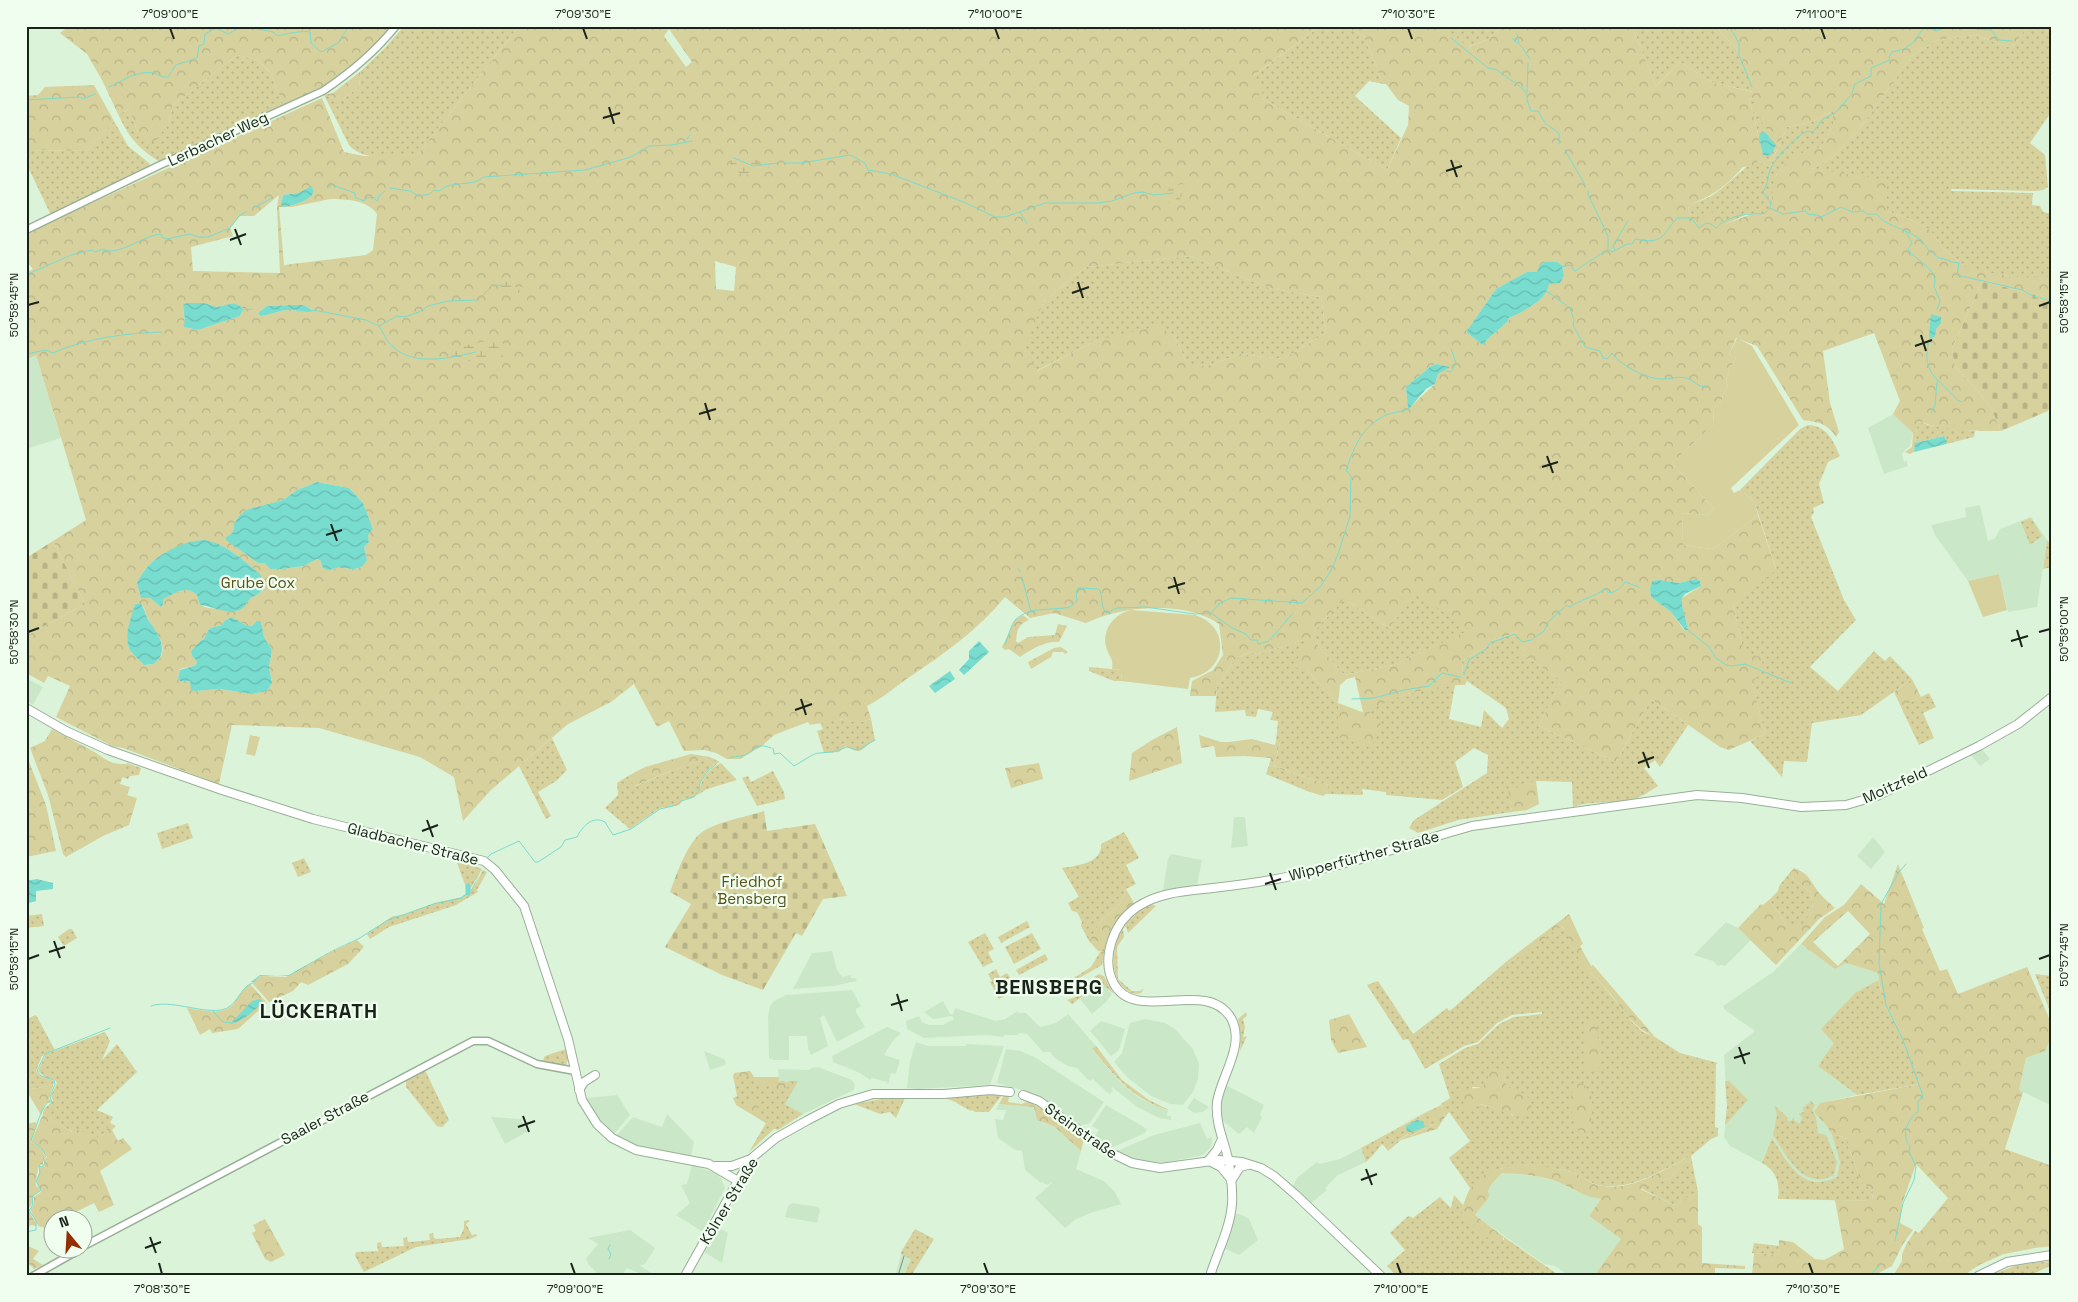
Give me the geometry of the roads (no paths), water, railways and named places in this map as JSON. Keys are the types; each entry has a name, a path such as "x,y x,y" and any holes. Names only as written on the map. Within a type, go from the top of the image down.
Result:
{"main road":[{"name":"Moitzfeld","path":"1658,800 1697,795 1742,798 1812,807 1836,806 1858,802 1883,793 1998,736 2027,717 2052,697"},
{"name":"Gladbacher Straße","path":"26,708 66,731 102,748 176,775 295,814 472,857 489,865 516,894 527,912 568,1038 579,1090 588,1111 598,1125 612,1138 644,1152 714,1166"},
{"name":"Wipperfürther Straße","path":"1222,1139 1218,1125 1217,1103 1235,1042 1231,1019 1221,1008 1209,1002 1191,1000 1138,1001 1119,991 1113,983 1109,968 1110,948 1114,933 1129,913 1141,904 1164,895 1296,875 1472,826 1658,800"},
{"path":"579,1090 584,1082 595,1075"},
{"name":"Kölner Straße","path":"685,1276 738,1181 753,1158 776,1138 825,1110 864,1096 882,1093 944,1094 991,1090 1010,1092"},
{"name":"Steinstraße","path":"1023,1095 1039,1101 1109,1152 1132,1163 1160,1168 1229,1160 1251,1164 1274,1176 1381,1276"},
{"path":"1210,1276 1230,1219 1232,1204 1229,1160 1222,1139"},
{"path":"1222,1139 1217,1150 1208,1161 1225,1170 1231,1181"},
{"path":"714,1166 732,1166 753,1158"},
{"path":"1231,1181 1240,1167 1251,1164"},
{"path":"714,1166 738,1181"},
{"path":"1978,1276 1993,1268 2016,1260 2052,1255"}],"street":[{"name":"Lerbacher Weg","path":"26,230 158,166 323,91 345,76 378,48 396,26"},
{"name":"Saaler Straße","path":"92,1243 473,1041 488,1041 537,1064 575,1071"},
{"path":"33,1276 61,1260"}],"water":[{"path":"1765,132 1776,145 1771,155 1766,156 1763,155 1759,137 1760,133"},
{"path":"312,186 314,192 305,201 284,207 281,205 283,195 298,193"},
{"path":"1545,262 1557,262 1562,265 1564,276 1560,283 1549,284 1540,300 1508,319 1483,345 1466,332 1496,289 1527,272 1537,272 1540,265"},
{"path":"186,303 204,303 217,307 234,303 242,307 243,310 240,316 198,330 184,327 183,325 185,322 183,305"},
{"path":"304,305 314,311 285,310 260,316 258,313 267,306"},
{"path":"1931,314 1941,317 1941,323 1932,339 1929,337"},
{"path":"1437,364 1450,367 1438,374 1435,384 1426,389 1408,410 1406,387 1431,366"},
{"path":"1944,436 1947,441 1946,444 1914,452 1915,443"},
{"path":"317,482 349,488 363,503 373,529 368,535 369,542 364,547 367,560 364,565 357,569 336,568 327,570 323,568 320,560 317,559 304,566 271,569 264,563 258,563 226,540 225,538 233,532 234,524 239,516 246,510 283,500 297,490"},
{"path":"204,540 227,549 261,575 263,590 249,600 243,608 233,611 200,605 197,595 188,590 180,591 163,599 161,607 150,598 141,598 137,583 148,566 174,548 194,541"},
{"path":"1696,579 1700,581 1701,586 1685,594 1682,598 1688,630 1685,630 1671,612 1651,597 1650,589 1652,581 1659,580 1679,583"},
{"path":"140,603 161,643 161,654 154,664 144,665 129,649 127,636 129,623 135,604"},
{"path":"232,617 247,626 252,626 257,621 261,621 264,637 272,650 269,667 272,683 267,691 252,694 219,689 191,690 190,681 180,681 178,678 180,670 196,665 197,661 192,656 191,651 204,639 210,628 222,625 224,621"},
{"path":"979,641 989,652 964,675 959,670 969,659 969,651"},
{"path":"950,671 955,679 935,693 929,686"},
{"path":"482,869 472,890 461,899 435,904 387,921 359,939 334,950 289,976 277,976 289,975 333,950 359,938 387,920 435,903 460,898 471,890"},
{"path":"37,879 53,883 53,889 36,891 36,901 26,904 26,881"},
{"path":"260,975 277,976 260,976 254,982 251,982"},
{"path":"260,999 264,1002 240,1021 230,1024 252,1001"},
{"path":"1417,1120 1423,1121 1425,1127 1407,1132 1406,1126"}],"waterway":[{"path":"109,87 141,73 147,72 168,77 176,65 197,58 199,46 204,44 205,34 216,28 228,34 243,26 273,32 278,36 289,33 310,32 311,43 321,52 338,43 349,26"},
{"path":"1729,26 1739,43 1739,55 1752,87"},
{"path":"1770,207 1771,203 1763,192 1769,173 1777,158 1797,138 1805,132 1813,132 1823,119 1835,113 1852,94 1855,84 1871,76 1871,68 1890,60 1889,57 1892,52 1904,49 1914,42 1924,27 1937,31 1947,26"},
{"path":"1974,26 1978,29 1991,30 1994,26"},
{"path":"1991,30 1999,40 2012,41"},
{"path":"1517,34 1519,43"},
{"path":"1451,38 1488,68 1497,70 1522,88 1527,94 1531,111 1538,111 1545,123 1559,133 1559,144"},
{"path":"1512,38 1522,47 1530,59"},
{"path":"1527,92 1528,63"},
{"path":"26,100 79,97 83,99 95,94"},
{"path":"686,140 690,135"},
{"path":"390,188 410,191 419,196 430,194 434,190 439,191 450,185 473,182 484,177 585,170 631,157 649,146 672,145 692,141"},
{"path":"1565,150 1585,185"},
{"path":"784,163 801,163 850,155 865,163 868,170 891,174 966,203 995,217 1005,217 1045,203 1097,203 1112,201 1134,193 1143,192 1154,195 1173,193"},
{"path":"734,158 753,166 778,163"},
{"path":"328,187 332,185 355,193 355,197 364,201 366,198 373,197 377,201 379,196 385,191"},
{"path":"1588,191 1608,236 1608,248"},
{"path":"253,208 272,198"},
{"path":"1561,267 1570,265 1575,271 1608,249 1612,252 1627,244 1632,244 1635,239 1645,241 1657,239 1665,234 1677,218 1691,218 1699,228 1706,223 1716,228 1721,223 1736,216 1764,214 1770,208 1783,214 1805,211 1808,214 1821,217 1841,207 1852,212 1863,211 1867,214 1877,214 1888,223 1917,237 1938,258 1959,263 1957,275 2022,290 2033,296 2048,300 2052,305"},
{"path":"26,275 71,255 91,250 95,252 117,250 156,235 161,234 162,237 167,239 190,234 198,237 208,237 230,228 239,216 247,211"},
{"path":"1020,212 1027,224"},
{"path":"1615,250 1613,246 1628,221"},
{"path":"1906,232 1912,243 1908,249 1933,275 1935,280 1934,286 1940,301 1937,309"},
{"path":"495,286 503,285"},
{"path":"313,310 366,320 379,326 397,316 405,317 419,312 428,306 448,301 478,300 490,288"},
{"path":"1545,290 1570,308 1574,320 1573,325 1585,347 1600,351 1603,358 1607,359 1612,353 1628,367 1650,377 1657,379 1686,378 1707,387"},
{"path":"243,310 252,309"},
{"path":"26,319 29,336 26,348"},
{"path":"379,326 392,346 401,353 411,357 432,359 455,357 476,352"},
{"path":"26,354 46,350 53,353 107,337 162,332"},
{"path":"1930,338 1927,350 1929,368 1957,400 1962,402"},
{"path":"1446,371 1451,372 1456,363 1451,349"},
{"path":"1931,413 1935,405 1937,382"},
{"path":"1211,613 1220,603 1231,598 1302,603 1320,587 1331,571 1350,516 1351,476 1346,470 1356,445 1370,425 1377,420 1389,414 1408,409"},
{"path":"1018,568 1020,572"},
{"path":"1022,577 1031,612"},
{"path":"1464,675 1469,660 1486,649 1490,643 1515,634 1522,642 1531,640 1544,631 1548,622 1567,605 1570,607 1605,589 1609,593 1614,592 1625,582 1639,587"},
{"path":"1005,645 1016,619 1028,612 1070,607 1077,601 1076,592 1078,588 1099,589 1103,608 1107,613 1117,608 1145,607 1195,614 1211,613 1232,628 1246,634 1251,640 1257,640 1258,644 1269,641 1293,613"},
{"path":"1688,630 1709,647 1716,658 1726,665 1745,664 1791,683"},
{"path":"1352,699 1374,698 1429,686 1442,673 1460,677"},
{"path":"774,754 780,753 794,766 816,753 834,752 847,747 858,750 875,740"},
{"path":"729,758 746,755 761,746 771,748"},
{"path":"773,748 774,753"},
{"path":"488,857 519,841 535,862 538,862 561,847 565,840 577,837 588,823 596,820 605,822 613,835 631,829 660,809 677,805 681,801 694,797 707,772 716,764"},
{"path":"1895,1241 1903,1203 1914,1180 1916,1166 1909,1152 1910,1147 1907,1142 1906,1128 1918,1112 1918,1102 1923,1096 1903,1040 1886,1005 1879,963 1881,904 1899,872 1906,864"},
{"path":"468,886 468,893"},
{"path":"151,1006 166,1004 203,1010 221,1010 231,1006 244,989 252,983"},
{"path":"213,1011 223,1022 232,1023"},
{"path":"26,1232 36,1230 36,1221 29,1210 32,1207 33,1196 41,1190 36,1181 40,1173 39,1166 42,1167 45,1163 43,1159 46,1156 42,1149 31,1140 43,1110 48,1102 52,1102 50,1097 55,1084 54,1080 41,1076 37,1071 45,1054 110,1028"},
{"path":"609,1259 611,1254 608,1249 610,1245"},
{"path":"1870,1276 1881,1263"}],"tram line":[{"path":"898,1276 904,1256"}],"district":[{"name":"BENSBERG","path":"1049,987"},
{"name":"LÜCKERATH","path":"319,1011"}],"park label":[{"name":"Grube Cox","path":"258,583"},
{"name":"Friedhof Bensberg","path":"752,890"}]}
